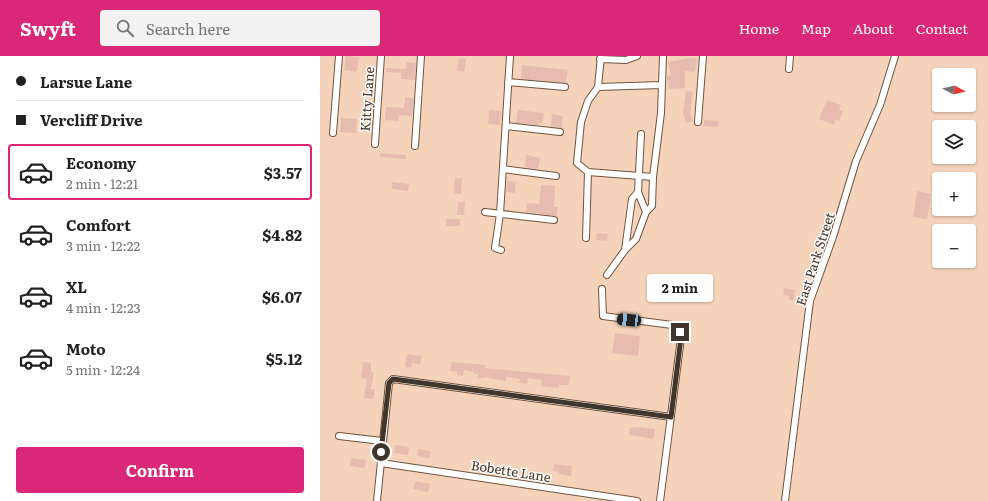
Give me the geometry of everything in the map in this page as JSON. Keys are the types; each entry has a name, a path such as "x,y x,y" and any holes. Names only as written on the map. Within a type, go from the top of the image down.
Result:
{"street":[{"path":"333,133 339,56"},
{"name":"Kitty Lane","path":"375,144 381,56"},
{"path":"415,146 421,56"},
{"path":"501,250 495,248 500,214 510,56"},
{"path":"637,56 626,60 600,57 598,87 588,101 581,122 577,163 588,172 653,176"},
{"path":"607,275 625,250 636,239 646,212 652,206 653,176 661,113 663,56"},
{"path":"698,122 703,56"},
{"path":"789,69 790,56"},
{"name":"East Park Street","path":"785,501 810,301 836,229 856,161 880,105 895,56"},
{"path":"508,82 565,87"},
{"path":"598,87 661,85"},
{"path":"506,126 560,132"},
{"path":"641,134 638,192 646,212"},
{"path":"503,169 556,176"},
{"path":"586,238 588,172"},
{"path":"625,250 632,199 638,192"},
{"path":"485,212 554,220"},
{"path":"602,290 603,316 672,325 680,332 681,338 660,501"},
{"path":"377,501 389,383 398,378 671,417"},
{"path":"339,436 382,442"},
{"name":"Bobette Lane","path":"381,463 637,501"}],"building":[{"path":"346,56 359,57 357,72 344,70"},
{"path":"459,58 466,59 464,72 457,71"},
{"path":"690,58 697,59 695,72 685,71 685,88 669,89 667,76 671,75 668,62"},
{"path":"406,62 416,63 415,80 401,79 401,73 386,72 386,68 406,69"},
{"path":"522,65 568,70 566,83 521,79"},
{"path":"686,91 693,92 690,113 693,121 686,123 683,113"},
{"path":"405,98 414,98 412,116 399,115 398,121 385,120 386,107 404,108"},
{"path":"827,100 841,105 839,109 843,111 839,121 836,119 834,125 819,119"},
{"path":"489,110 501,111 500,125 488,124"},
{"path":"518,110 544,113 542,123 539,123 538,125 516,123"},
{"path":"552,114 563,116 562,128 551,126"},
{"path":"341,118 357,119 356,133 340,132"},
{"path":"704,120 719,121 718,127 703,126"},
{"path":"380,153 406,155 406,159 380,157"},
{"path":"526,155 540,158 538,169 525,167"},
{"path":"455,178 462,178 461,194 454,193"},
{"path":"507,181 516,182 515,193 506,192"},
{"path":"392,182 409,184 408,191 392,189"},
{"path":"541,185 555,186 554,207 558,207 557,216 526,212 527,203 539,204"},
{"path":"917,191 931,194 927,219 913,217"},
{"path":"458,202 465,202 464,215 457,215"},
{"path":"446,219 460,219 460,226 446,226"},
{"path":"597,233 608,234 607,241 596,240"},
{"path":"784,288 795,290 794,300 789,300 789,296 783,295"},
{"path":"615,333 640,336 638,356 612,353"},
{"path":"407,354 422,356 420,364 412,363 411,368 405,367"},
{"path":"363,362 371,363 371,372 374,373 371,389 375,389 373,399 364,398 367,379 361,378"},
{"path":"452,362 486,365 485,368 570,376 569,385 559,385 559,388 541,386 542,380 528,378 527,384 519,383 520,379 506,377 506,381 484,377 477,378 478,374 464,370 463,376 457,375 457,372 450,371"},
{"path":"638,427 655,429 653,439 629,435 630,428"},
{"path":"395,445 409,447 408,455 394,453"},
{"path":"418,449 431,451 430,458 418,456"},
{"path":"351,458 366,460 365,468 350,466"},
{"path":"554,464 572,466 571,476 559,474 559,472 553,471"},
{"path":"415,481 430,484 428,492 413,489"}],"route":[{"path":"381,452 389,383 393,379 398,378 671,417 681,338 680,332"}]}
